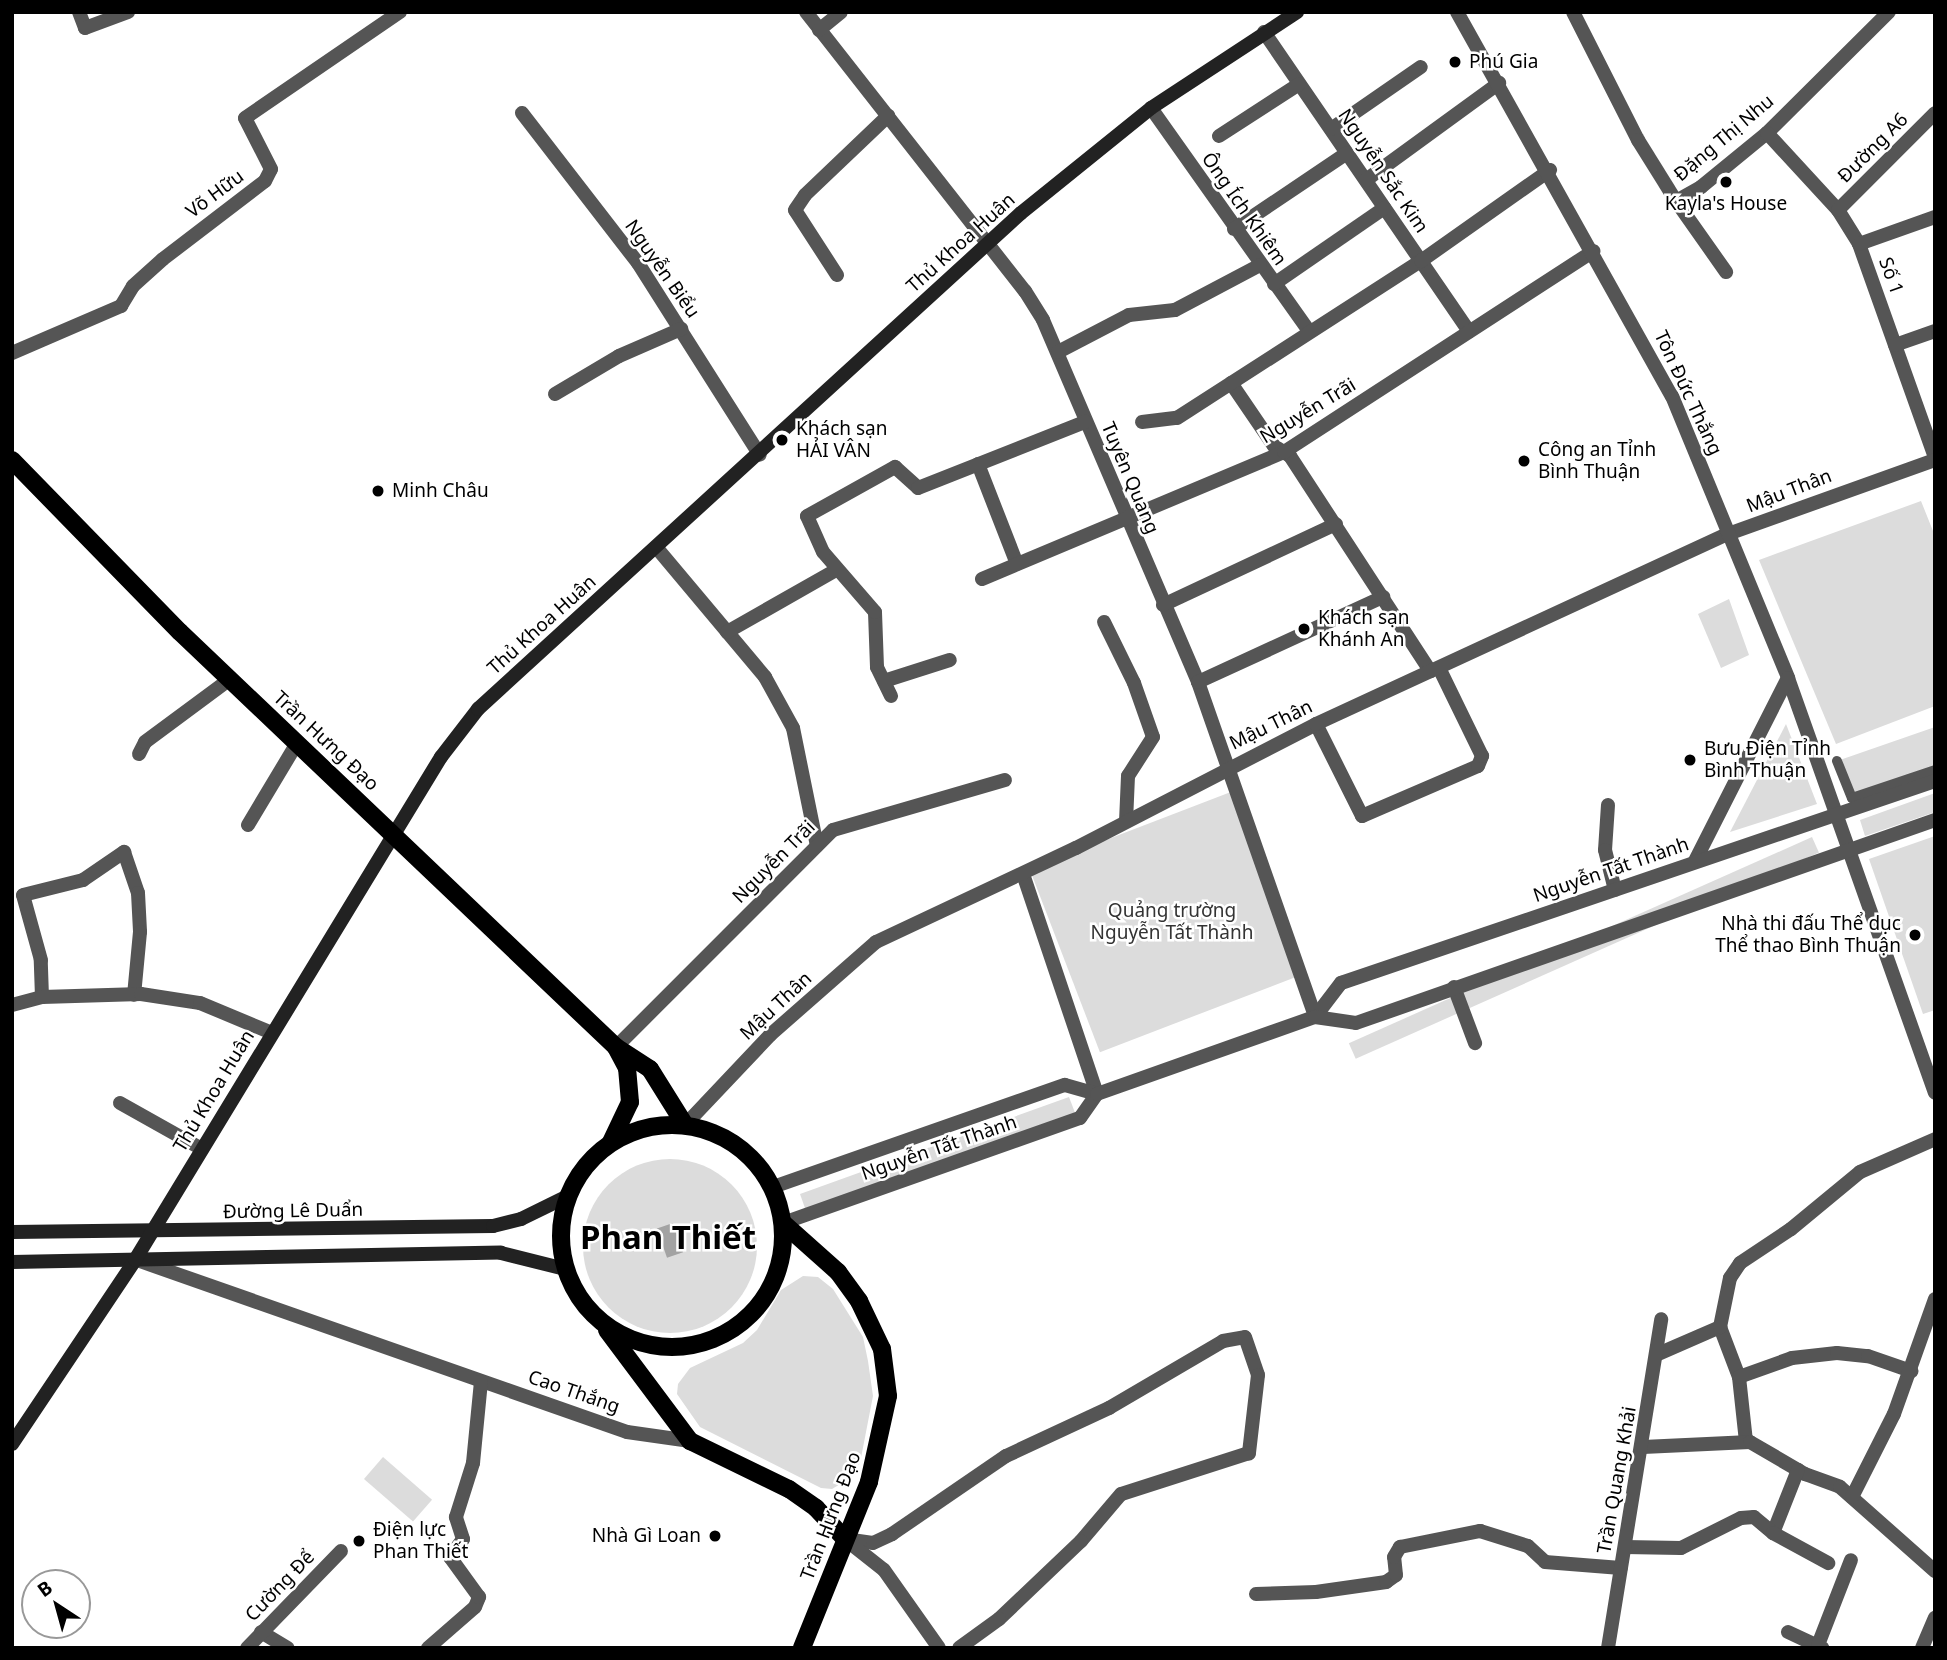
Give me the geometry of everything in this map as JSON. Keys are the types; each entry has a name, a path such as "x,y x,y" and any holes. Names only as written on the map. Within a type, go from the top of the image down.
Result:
{"main road":[{"name":"Thủ Khoa Huân","path":"12,1444 135,1260 441,757 478,709 760,455 986,245 1151,108 1297,12"},
{"name":"Trần Hưng Đạo","path":"12,460 297,743 616,1047 650,1069 685,1125"},
{"name":"Trần Hưng Đạo","path":"611,1142 630,1102 627,1068 616,1047"},
{"path":"603,1325 635,1341 670,1348 693,1345 737,1327 769,1292 778,1270 783,1223 773,1187 752,1156 721,1135 685,1125 647,1127 611,1142 586,1166 568,1196 561,1225 565,1269 587,1309 603,1325 690,1441"},
{"name":"Đường Lê Duẩn","path":"12,1232 493,1226 520,1219 568,1196"},
{"name":"Trần Hưng Đạo","path":"783,1223 838,1272 882,1349 886,1421 869,1482 802,1648"},
{"path":"12,1262 500,1254 565,1269"},
{"name":"Cao Thắng","path":"690,1441 789,1489 816,1508 845,1539"}],"street":[{"path":"79,12 85,28 128,12"},
{"name":"Võ Hữu","path":"12,353 121,306 133,286 163,259 265,181 271,169 246,118 400,12"},
{"name":"Tuyên Quang","path":"806,12 1030,298 1058,352 1085,422 1198,682 1230,766 1315,1017"},
{"path":"819,30 841,12"},
{"name":"Tôn Đức Thắng","path":"1457,12 1550,170 1672,396 1788,678 1850,850"},
{"name":"Đặng Thị Nhu","path":"1573,12 1637,140 1676,201 1700,187 1767,132 1889,12"},
{"name":"Nguyễn Sắc Kim","path":"1264,32 1469,331"},
{"path":"1331,129 1421,67"},
{"path":"1366,180 1499,83"},
{"path":"1219,136 1299,84"},
{"name":"Ông Ích Khiêm","path":"1151,108 1234,229 1310,331"},
{"name":"Nguyễn Biểu","path":"522,113 638,263 760,455"},
{"name":"Đường A6","path":"1838,210 1935,113"},
{"path":"837,275 795,210 805,195 888,116"},
{"name":"Số 1","path":"1767,132 1838,210 1859,244 1935,459"},
{"path":"1234,229 1347,153"},
{"path":"1142,422 1171,421 1421,261 1550,170"},
{"path":"1676,201 1726,272"},
{"path":"1274,284 1384,208"},
{"path":"1859,244 1935,217"},
{"name":"Nguyễn Trãi","path":"982,579 1284,452 1594,251"},
{"path":"1058,352 1129,315 1175,310 1260,265"},
{"path":"555,394 619,356 681,330"},
{"path":"1895,345 1935,331"},
{"path":"1231,383 1274,446 1284,452 1336,524 1383,597 1435,669 1482,756 1478,766 1362,816 1316,724"},
{"path":"891,696 877,667 875,612 836,570 807,516 894,467 918,488 1085,422"},
{"name":"Mậu Thân","path":"685,1125 771,1035 876,942 1023,874 1316,724 1728,534 1935,459"},
{"path":"978,464 1017,564"},
{"path":"1163,605 1336,524"},
{"path":"656,547 765,677 793,728 817,846"},
{"path":"727,632 836,570"},
{"path":"1198,682 1383,597"},
{"path":"1104,622 1134,683 1153,737 1129,776 1126,821"},
{"path":"884,681 950,660"},
{"path":"1695,861 1788,678"},
{"path":"139,754 145,742 230,679"},
{"path":"248,825 297,743"},
{"path":"1837,761 1852,798 1935,770"},
{"name":"Nguyễn Trãi","path":"616,1047 833,830 1005,780"},
{"name":"Nguyễn Tất Thành","path":"1315,1017 1341,983 1935,780"},
{"path":"1608,805 1605,850 1615,890"},
{"name":"Nguyễn Tất Thành","path":"773,1187 1065,1085 1097,1094 1315,1017 1356,1023 1935,820"},
{"path":"1850,850 1935,1093"},
{"path":"42,997 41,960 23,895 83,880 124,852 138,893 140,932 134,995"},
{"path":"1023,874 1097,1094"},
{"path":"1454,987 1475,1043"},
{"path":"12,1005 42,997 134,995 200,1003 272,1033"},
{"name":"Nguyễn Tất Thành","path":"783,1223 1080,1118 1097,1094"},
{"path":"120,1103 202,1149"},
{"path":"1746,1441 1739,1377 1720,1327 1730,1278 1740,1263 1791,1229 1860,1172 1935,1139"},
{"name":"Cao Thắng","path":"135,1260 627,1432 690,1441"},
{"path":"1852,1497 1911,1371 1935,1299"},
{"name":"Trần Quang Khải","path":"1608,1648 1643,1447 1661,1319"},
{"path":"1657,1354 1720,1327"},
{"path":"845,1539 873,1543 892,1534 1006,1456 1109,1408 1223,1341 1245,1337 1258,1375 1249,1453 1121,1494 1081,1541 999,1619 959,1648"},
{"path":"1739,1377 1792,1358 1837,1353 1861,1354 1911,1371"},
{"path":"428,1648 475,1608 478,1597 450,1557 463,1539 456,1517 473,1463 481,1381"},
{"path":"1643,1447 1746,1441 1798,1470 1835,1484 1935,1571"},
{"path":"1773,1533 1798,1470"},
{"path":"1625,1547 1676,1549 1749,1516 1762,1521 1773,1533 1828,1563"},
{"path":"1256,1594 1316,1592 1386,1582 1396,1575 1394,1557 1399,1547 1480,1531 1528,1546 1545,1562 1621,1568"},
{"name":"Cao Thắng","path":"845,1539 884,1570 939,1648"},
{"name":"Cường Để","path":"247,1648 341,1551"},
{"path":"1788,1632 1820,1647 1851,1560"},
{"path":"1922,1648 1935,1618"},
{"path":"261,1632 288,1648"}],"green space":[{"path":"1921,501 1935,536 1935,706 1836,744 1759,560"},
{"path":"1729,599 1749,655 1721,668 1698,614"},
{"path":"1786,724 1817,804 1730,832"},
{"path":"1935,727 1935,770 1852,798 1837,761"},
{"name":"Quảng trường Nguyễn Tất Thành","path":"1236,790 1306,973 1100,1052 1030,869"},
{"path":"1935,793 1935,812 1865,836 1860,820"},
{"name":"Nhà thi đấu Thể dục Thể thao Bình Thuận","path":"1935,836 1935,1010 1923,1014 1869,859"},
{"path":"1812,837 1819,853 1356,1059 1349,1043"},
{"path":"1069,1097 1077,1118 806,1211 800,1194"},
{"path":"670,1159 703,1165 732,1184 751,1213 757,1246 751,1279 732,1308 703,1327 670,1333 637,1327 608,1308 589,1279 583,1246 589,1213 608,1184 637,1165"},
{"path":"803,1276 818,1277 833,1289 863,1337 873,1396 860,1463 852,1477 832,1489 821,1488 700,1427 677,1394 678,1384 690,1368 743,1343 757,1330 781,1290"},
{"path":"383,1457 432,1500 413,1522 364,1479"}],"shaded area":[{"path":"673,1223 683,1252 667,1258 657,1229"}],"place":[{"name":"Phú Gia","path":"1455,62"},
{"name":"Kayla's House","path":"1726,182"},
{"name":"Khách sạn HẢI VÂN","path":"782,440"},
{"name":"Công an Tỉnh Bình Thuận","path":"1524,461"},
{"name":"Minh Châu","path":"378,491"},
{"name":"Khách sạn Khánh An","path":"1304,629"},
{"name":"Bưu Điện Tỉnh Bình Thuận","path":"1690,760"},
{"name":"Nhà thi đấu Thể dục Thể thao Bình Thuận","path":"1915,935"},
{"name":"Nhà Gì Loan","path":"715,1536"},
{"name":"Điện lực Phan Thiết","path":"359,1541"}],"district":[{"name":"Phan Thiết","path":"668,1237"}]}
